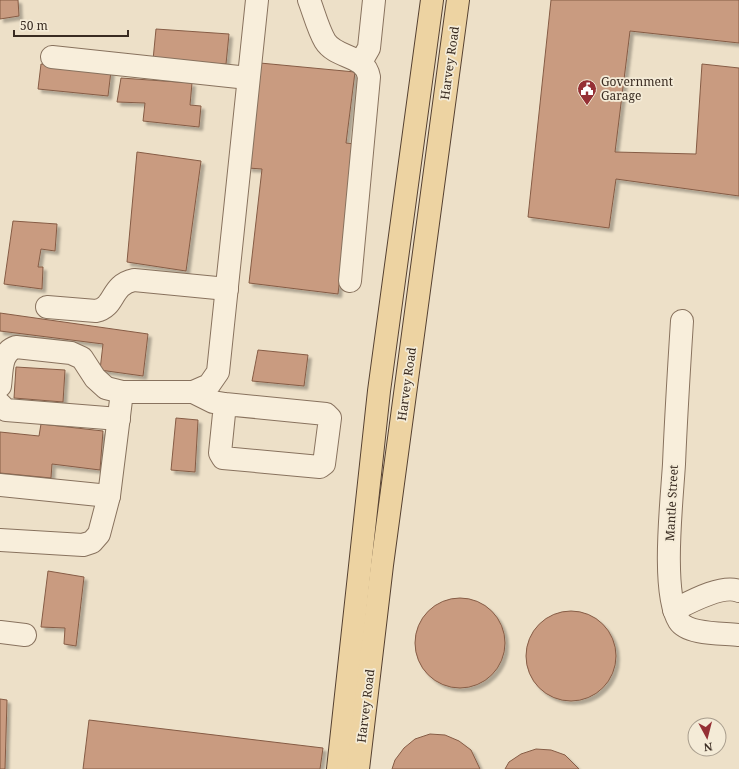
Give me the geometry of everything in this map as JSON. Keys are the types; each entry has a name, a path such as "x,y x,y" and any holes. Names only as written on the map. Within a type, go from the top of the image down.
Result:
{"main road":[{"name":"Harvey Road","path":"338,769 379,391 432,0"},
{"name":"Harvey Road","path":"358,769 381,572 458,0"},
{"path":"379,391 405,394"}],"lane":[{"path":"0,386 4,356 9,349 16,347 71,353 82,358 95,378 106,388 122,392 193,392 208,385 218,372 257,0"},
{"path":"309,0 325,41 332,49 361,62 368,70 369,77 350,281"},
{"path":"361,62 369,48 374,0"},
{"path":"52,57 248,78"},
{"path":"47,307 96,311 107,305 119,286 134,280 227,289"},
{"name":"Mantle Street","path":"682,321 668,559 674,610 679,621 687,628 699,631 739,635"},
{"path":"0,540 83,545 92,542 99,534 109,496 122,392"},
{"path":"193,392 213,402 329,416 324,464 320,467 223,458 220,453 225,404"},
{"path":"0,404 6,410 119,419"},
{"path":"0,485 109,496"},
{"path":"674,610 709,594 734,589 739,592"},
{"path":"0,632 25,635"}],"building":[{"path":"0,0 18,0 19,16 0,19"},
{"path":"551,0 739,0 739,43 630,31 615,152 696,154 702,64 739,68 739,196 616,179 609,228 528,217"},
{"path":"156,29 229,34 226,64 153,60"},
{"path":"260,63 355,72 346,143 355,144 338,294 249,283 262,169 248,168"},
{"path":"41,64 111,71 108,96 38,89"},
{"path":"121,78 192,83 190,105 201,106 199,127 143,121 145,103 117,102"},
{"path":"137,152 201,161 186,271 127,262"},
{"path":"13,221 57,224 55,251 41,249 38,267 43,267 42,289 4,284"},
{"path":"0,313 148,334 143,376 100,370 103,344 0,331"},
{"path":"258,350 308,355 304,386 252,381"},
{"path":"16,367 65,370 63,402 14,398"},
{"path":"176,418 198,420 195,472 171,470"},
{"path":"41,424 103,431 100,470 52,464 51,478 0,473 0,432 39,436"},
{"path":"48,571 84,577 76,646 64,644 65,628 41,627"},
{"path":"460,598 477,601 492,611 502,626 505,643 502,660 492,675 477,685 460,688 443,685 428,675 418,660 415,643 418,626 428,611 443,601"},
{"path":"571,611 588,614 603,624 613,639 616,656 613,673 603,688 588,698 571,701 554,698 539,688 529,673 526,656 529,639 539,624 554,614"},
{"path":"0,699 7,700 5,769 0,769"},
{"path":"89,720 323,748 320,769 83,769"},
{"path":"430,734 445,735 459,741 471,750 480,769 392,769 395,760 404,748 415,739"},
{"path":"536,749 551,750 565,755 579,769 505,769 509,762 521,754"}],"place":[{"name":"Government Garage","path":"587,106"}]}
